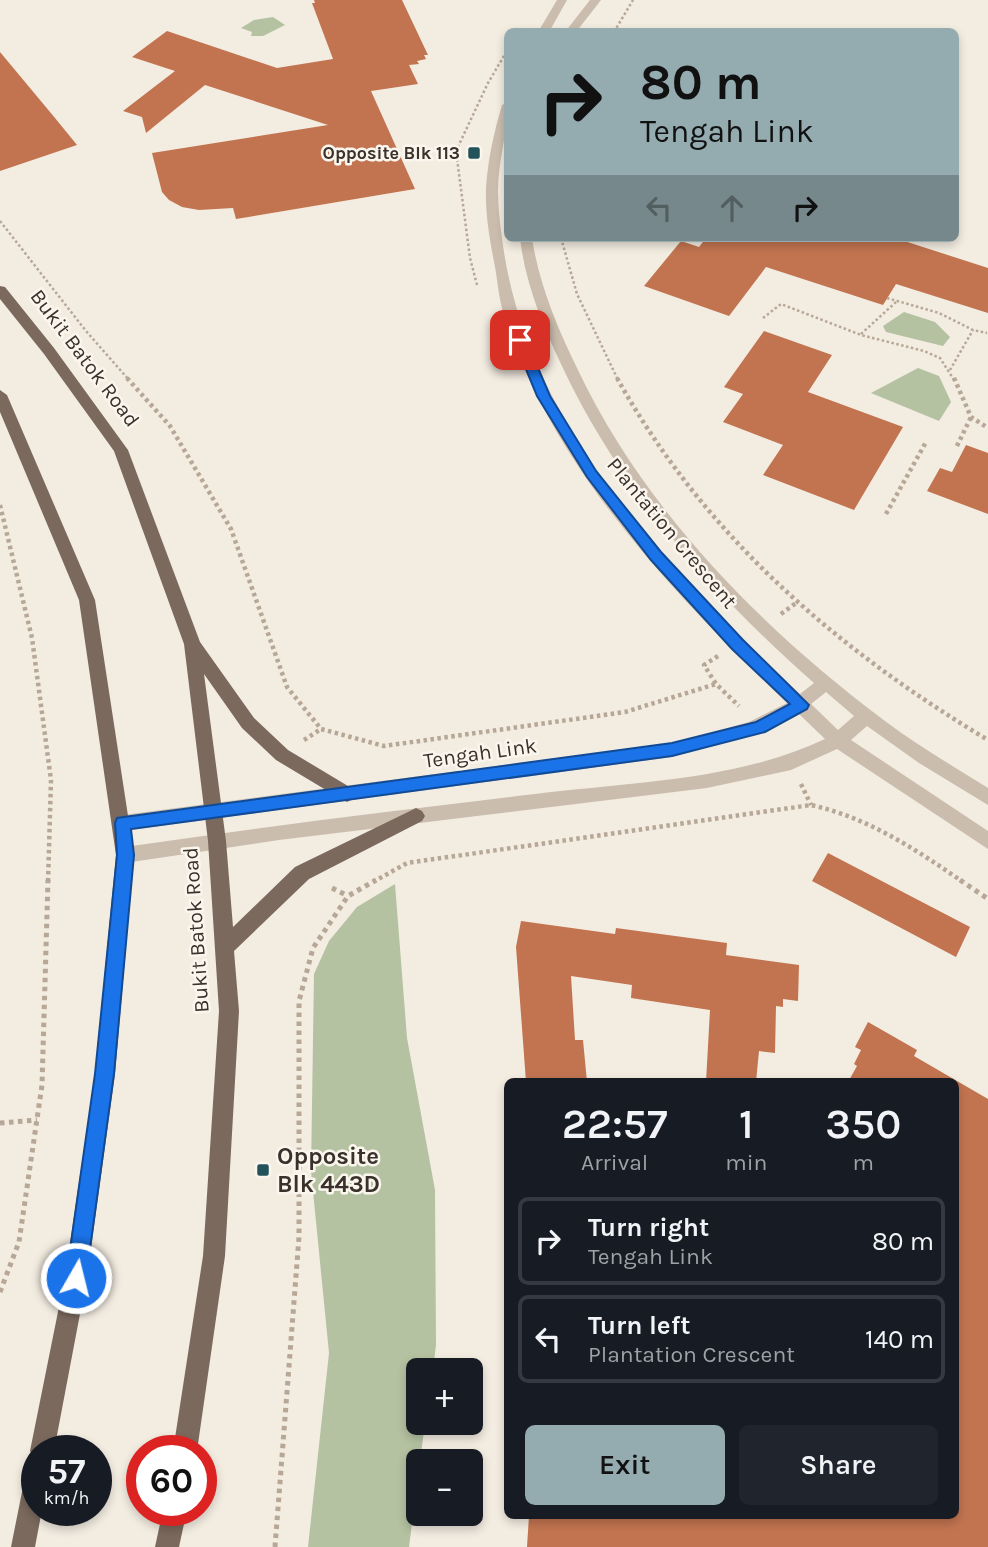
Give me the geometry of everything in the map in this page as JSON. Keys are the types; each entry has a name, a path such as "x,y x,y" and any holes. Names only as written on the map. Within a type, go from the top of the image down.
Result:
{"main road":[{"name":"Bukit Batok Road","path":"0,290 49,351 121,450 192,644 214,810 229,1011 214,1256 187,1435"},
{"path":"0,396 87,600 123,823 125,855 105,1074 78,1265 45,1435"},
{"path":"192,644 248,723 282,755 347,794"},
{"path":"225,948 302,873 416,816"},
{"path":"23,1547 27,1526"},
{"path":"167,1547 172,1526"}],"street":[{"path":"545,28 562,0"},
{"path":"573,28 596,0"},
{"name":"Plantation Crescent","path":"504,119 497,144 492,190 496,240 511,317 544,396 592,474 656,556 737,644 838,741 988,841"},
{"name":"Plantation Crescent","path":"527,242 546,315 577,390 623,465 684,543 764,626 866,716 988,797"},
{"name":"Tengah Link","path":"123,823 672,750 760,727 801,705 827,682"},
{"path":"125,855 217,841 707,780 791,763 838,741 866,716"}],"path":[{"path":"616,28 633,0"},
{"path":"468,247 456,151 504,56"},
{"path":"0,221 86,331 170,426 231,529 287,687 321,729 384,746 625,712 716,684 704,665"},
{"path":"562,242 575,292 609,364 641,423 706,510 796,603 895,681 988,740"},
{"path":"887,298 939,313 973,330 988,333"},
{"path":"861,335 897,301"},
{"path":"763,318 781,304 861,335 924,351 940,358 950,370 971,417 988,428"},
{"path":"950,370 973,330"},
{"path":"957,446 971,417"},
{"path":"886,514 926,442"},
{"path":"0,505 32,638 51,780 41,1085 19,1242 0,1292"},
{"path":"275,1547 299,1237 299,1001 313,948 348,896 407,863 811,805 836,808 870,823 988,899"},
{"path":"0,1123 37,1120"}],"green space":[{"path":"273,17 285,25 263,36 251,36 252,32 241,28 254,20"},
{"path":"904,312 935,322 950,337 943,346 886,332 883,326"},
{"path":"918,368 939,376 951,402 939,421 871,393"},
{"path":"395,884 407,1038 435,1190 434,1358 406,1358 406,1435 423,1435 422,1449 406,1449 406,1526 412,1526 409,1547 308,1547 329,1353 311,1171 314,974 329,941 357,907"}],"building":[{"path":"314,0 402,0 428,55 424,55 426,59 417,61 419,64 409,65 418,84 371,91 415,189 236,219 233,208 199,210 182,207 169,200 162,192 152,153 328,125 205,85 146,133 142,117 123,111 175,71 132,57 167,31 277,68 333,59 312,3 315,3"},
{"path":"0,52 55,118 77,145 0,171"},
{"path":"680,242 699,247 703,242 907,242 988,268 988,313 896,284 883,305 766,267 729,316 644,286"},
{"path":"764,331 832,355 808,392 903,427 854,510 763,475 783,445 723,422 743,394 724,387"},
{"path":"966,445 988,453 988,514 927,491 940,468 952,472"},
{"path":"828,853 970,927 956,957 812,881"},
{"path":"521,921 615,934 616,928 727,943 726,955 799,965 798,1001 783,999 783,1007 776,1006 775,1053 759,1051 756,1078 706,1078 710,1010 631,998 632,985 571,976 575,1040 583,1040 587,1078 526,1078 516,947"},
{"path":"868,1022 917,1050 914,1056 952,1078 850,1078 861,1050 855,1047"},
{"path":"959,1082 988,1099 988,1547 527,1547 529,1519 959,1519"}],"place":[{"name":"Opposite Blk 113","path":"474,153"},
{"name":"Opposite Blk 443D","path":"263,1170"}],"route":[{"path":"76,1278 105,1074 125,855 123,823 672,750 760,727 801,705 737,644 656,556 592,474 544,396 520,340"}]}
